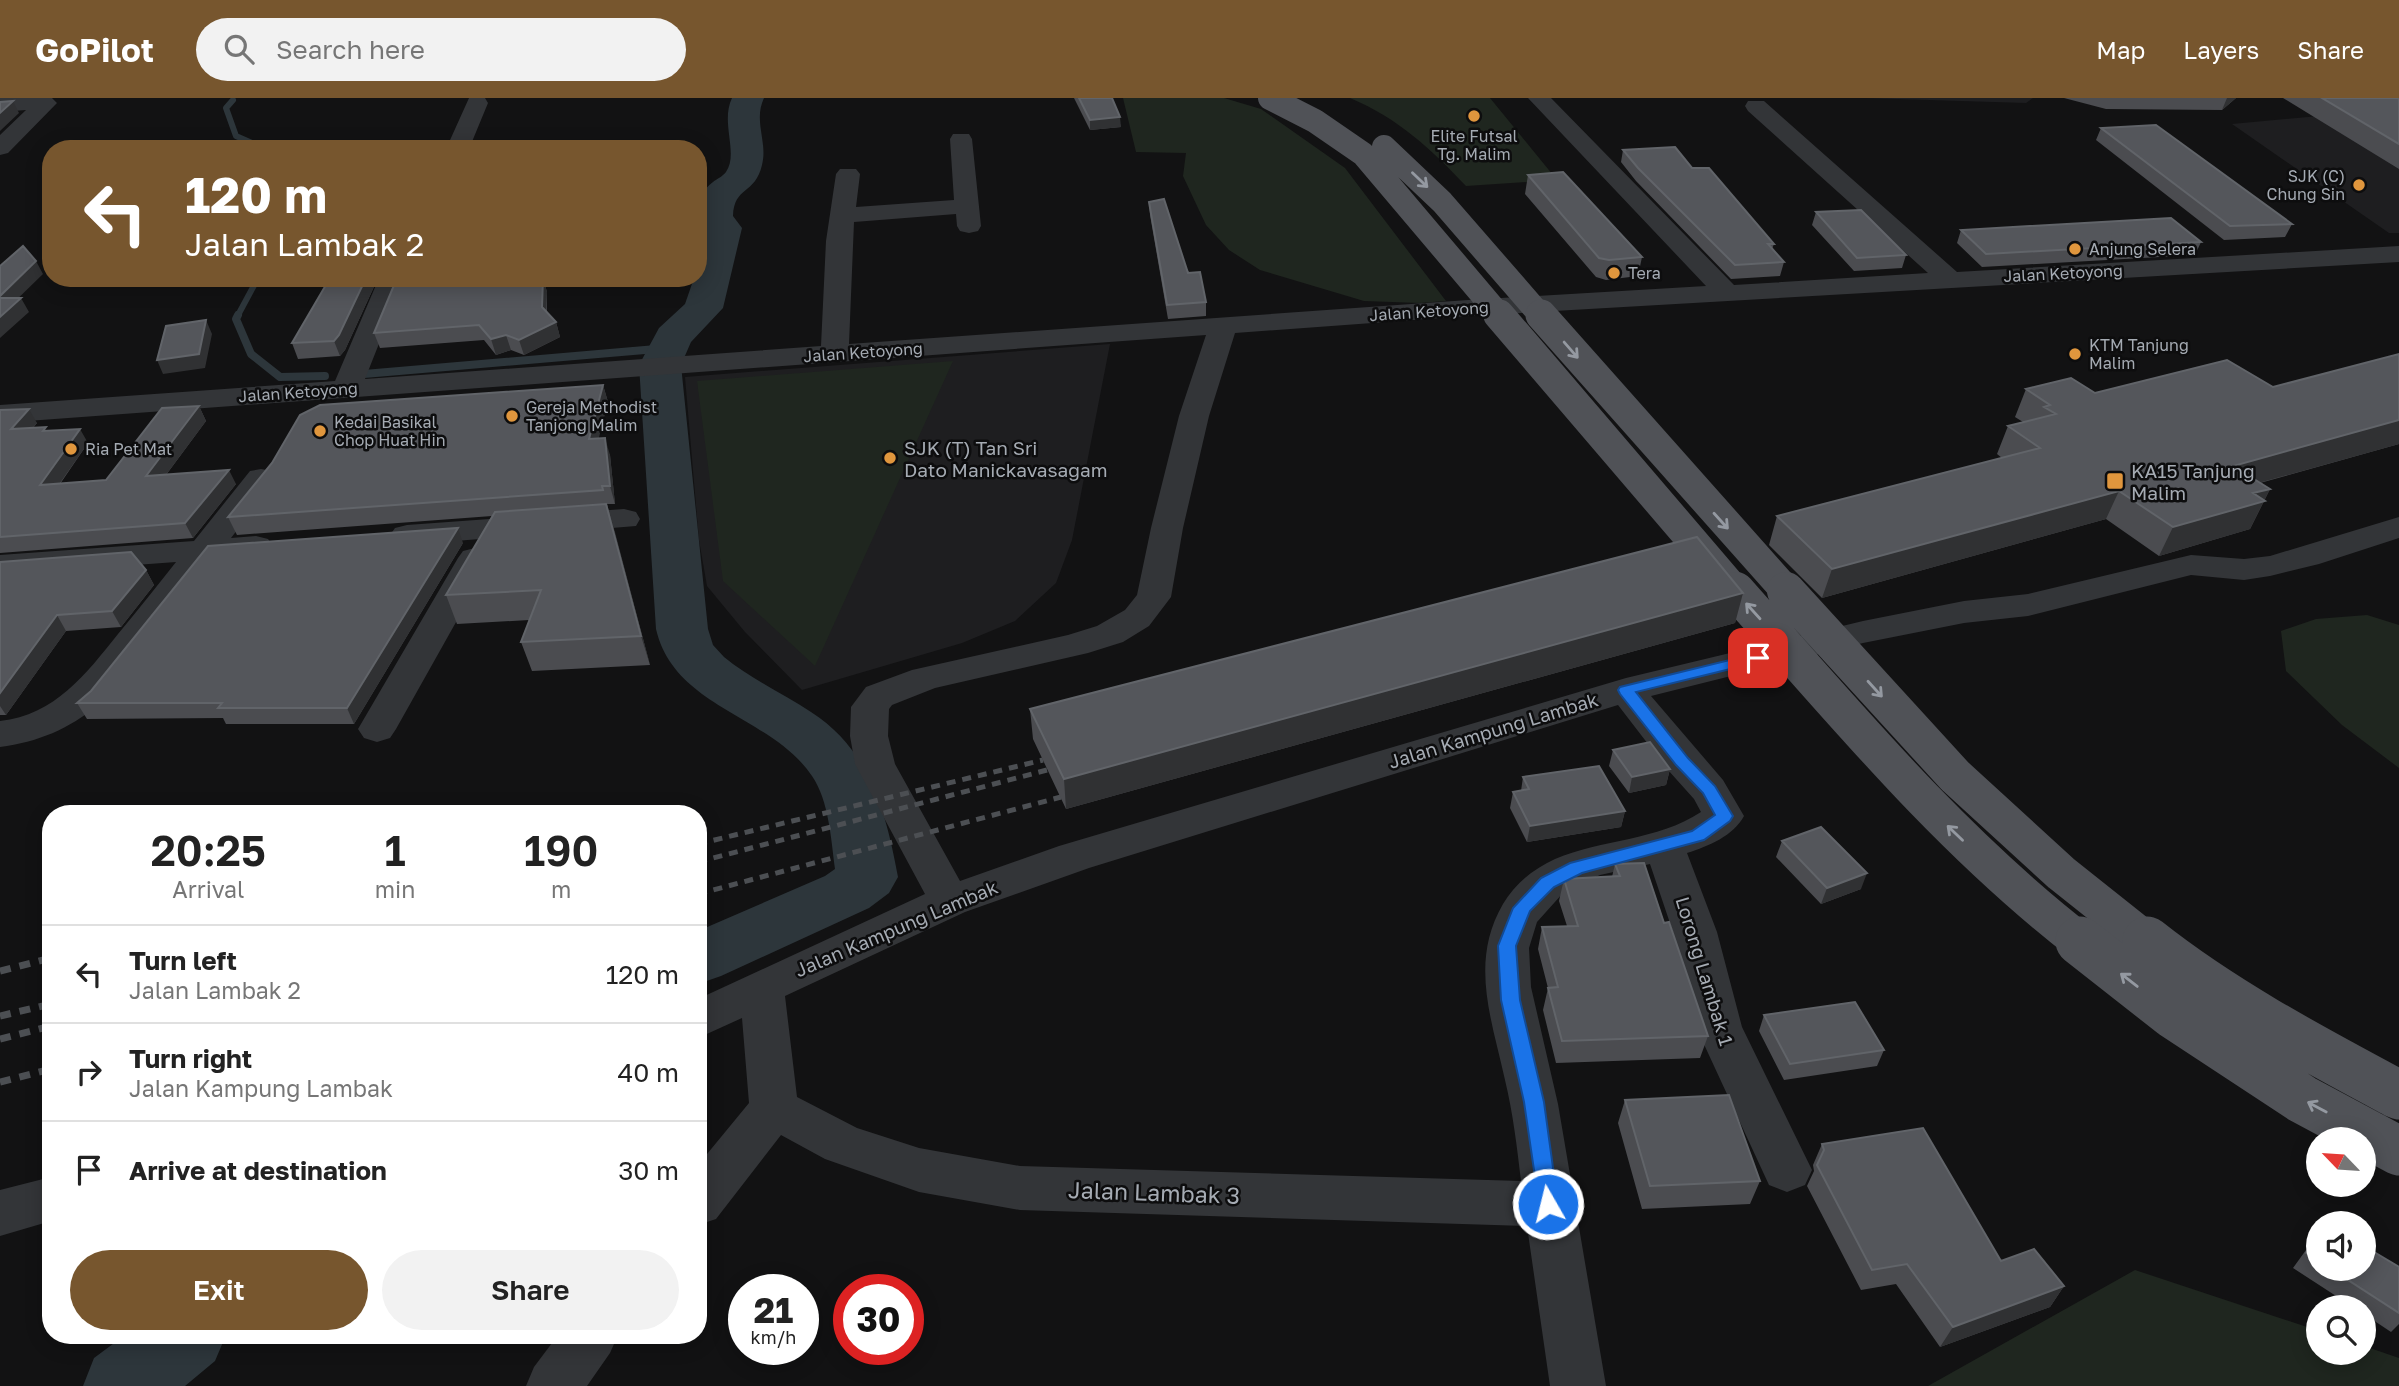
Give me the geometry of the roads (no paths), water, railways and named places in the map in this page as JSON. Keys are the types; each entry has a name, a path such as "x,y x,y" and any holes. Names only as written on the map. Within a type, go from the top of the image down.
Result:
{"main road":[{"path":"1270,98 1315,121 1363,154 1673,521 1953,832 2030,903 2173,1014 2302,1099 2399,1151"},
{"path":"1306,98 1362,129 1442,202 1701,498 1946,767 2051,865 2173,962 2306,1045 2399,1095"}],"street":[{"path":"1539,98 1727,293"},
{"path":"0,105 46,103 0,148"},
{"path":"461,140 477,103"},
{"path":"1756,106 1951,280"},
{"path":"843,215 967,216 961,139"},
{"path":"835,354 848,174"},
{"name":"Jalan Ketoyong","path":"1,415 303,410 346,389 616,381 691,364 1223,326 1727,293 2399,254"},
{"path":"346,389 388,287"},
{"path":"950,901 875,764 869,736 870,707 879,696 925,678 1075,645 1110,634 1138,618 1154,597 1167,528 1194,416 1223,326"},
{"path":"303,410 616,381"},
{"path":"0,734 35,729 72,709 96,686 278,454"},
{"path":"382,537 624,519"},
{"name":"Jalan Kampung Lambak","path":"707,1015 762,987 950,901 1074,857 1626,690 1863,632 1964,612 2028,605 2191,565 2250,569 2321,553 2399,527"},
{"path":"377,729 491,529"},
{"path":"0,565 286,544"},
{"path":"1578,1386 1534,1102 1510,1000 1507,946 1522,908 1548,883 1576,868 1698,835 1724,816 1709,790 1682,761 1626,690"},
{"name":"Lorong Lambak 1","path":"1664,846 1695,932 1718,1027 1787,1170"},
{"path":"707,1192 774,1108 762,987"},
{"name":"Jalan Lambak 3","path":"774,1108 842,1144 919,1170 1020,1188 1548,1204"},
{"path":"0,1213 42,1201"},
{"path":"554,1386 584,1344"}],"waterway":[{"path":"707,955 847,892 867,877 855,811 835,766 824,752 793,726 721,683 705,669 689,652 682,629 660,365 673,337 703,308 712,281 724,228 715,217 716,202 724,190 741,179 745,168 747,156 742,119 748,98"},
{"path":"233,100 226,108 236,136 245,140"},
{"path":"237,317 253,287"},
{"path":"237,317 251,354 280,377 325,376"},
{"path":"364,374 668,348"},
{"path":"123,1386 176,1344"}],"railway":[{"path":"707,842 1043,760"},
{"path":"707,860 1047,770"},
{"path":"707,892 1061,797"},
{"path":"0,971 42,960"},
{"path":"0,1016 42,1006"},
{"path":"0,1039 42,1028"},
{"path":"0,1082 42,1071"}],"place":[{"name":"Elite Futsal Tg. Malim","path":"1474,116"},
{"name":"SJK (C) Chung Sin","path":"2359,185"},
{"name":"Anjung Selera","path":"2075,249"},
{"name":"Tera","path":"1614,273"},
{"name":"KTM Tanjung Malim","path":"2075,354"},
{"name":"Gereja Methodist Tanjong Malim","path":"512,416"},
{"name":"Kedai Basikal Chop Huat Hin","path":"320,431"},
{"name":"Ria Pet Mat","path":"71,449"},
{"name":"SJK (T) Tan Sri Dato Manickavasagam","path":"890,458"},
{"name":"KA15 Tanjung Malim","path":"2115,481"}]}
